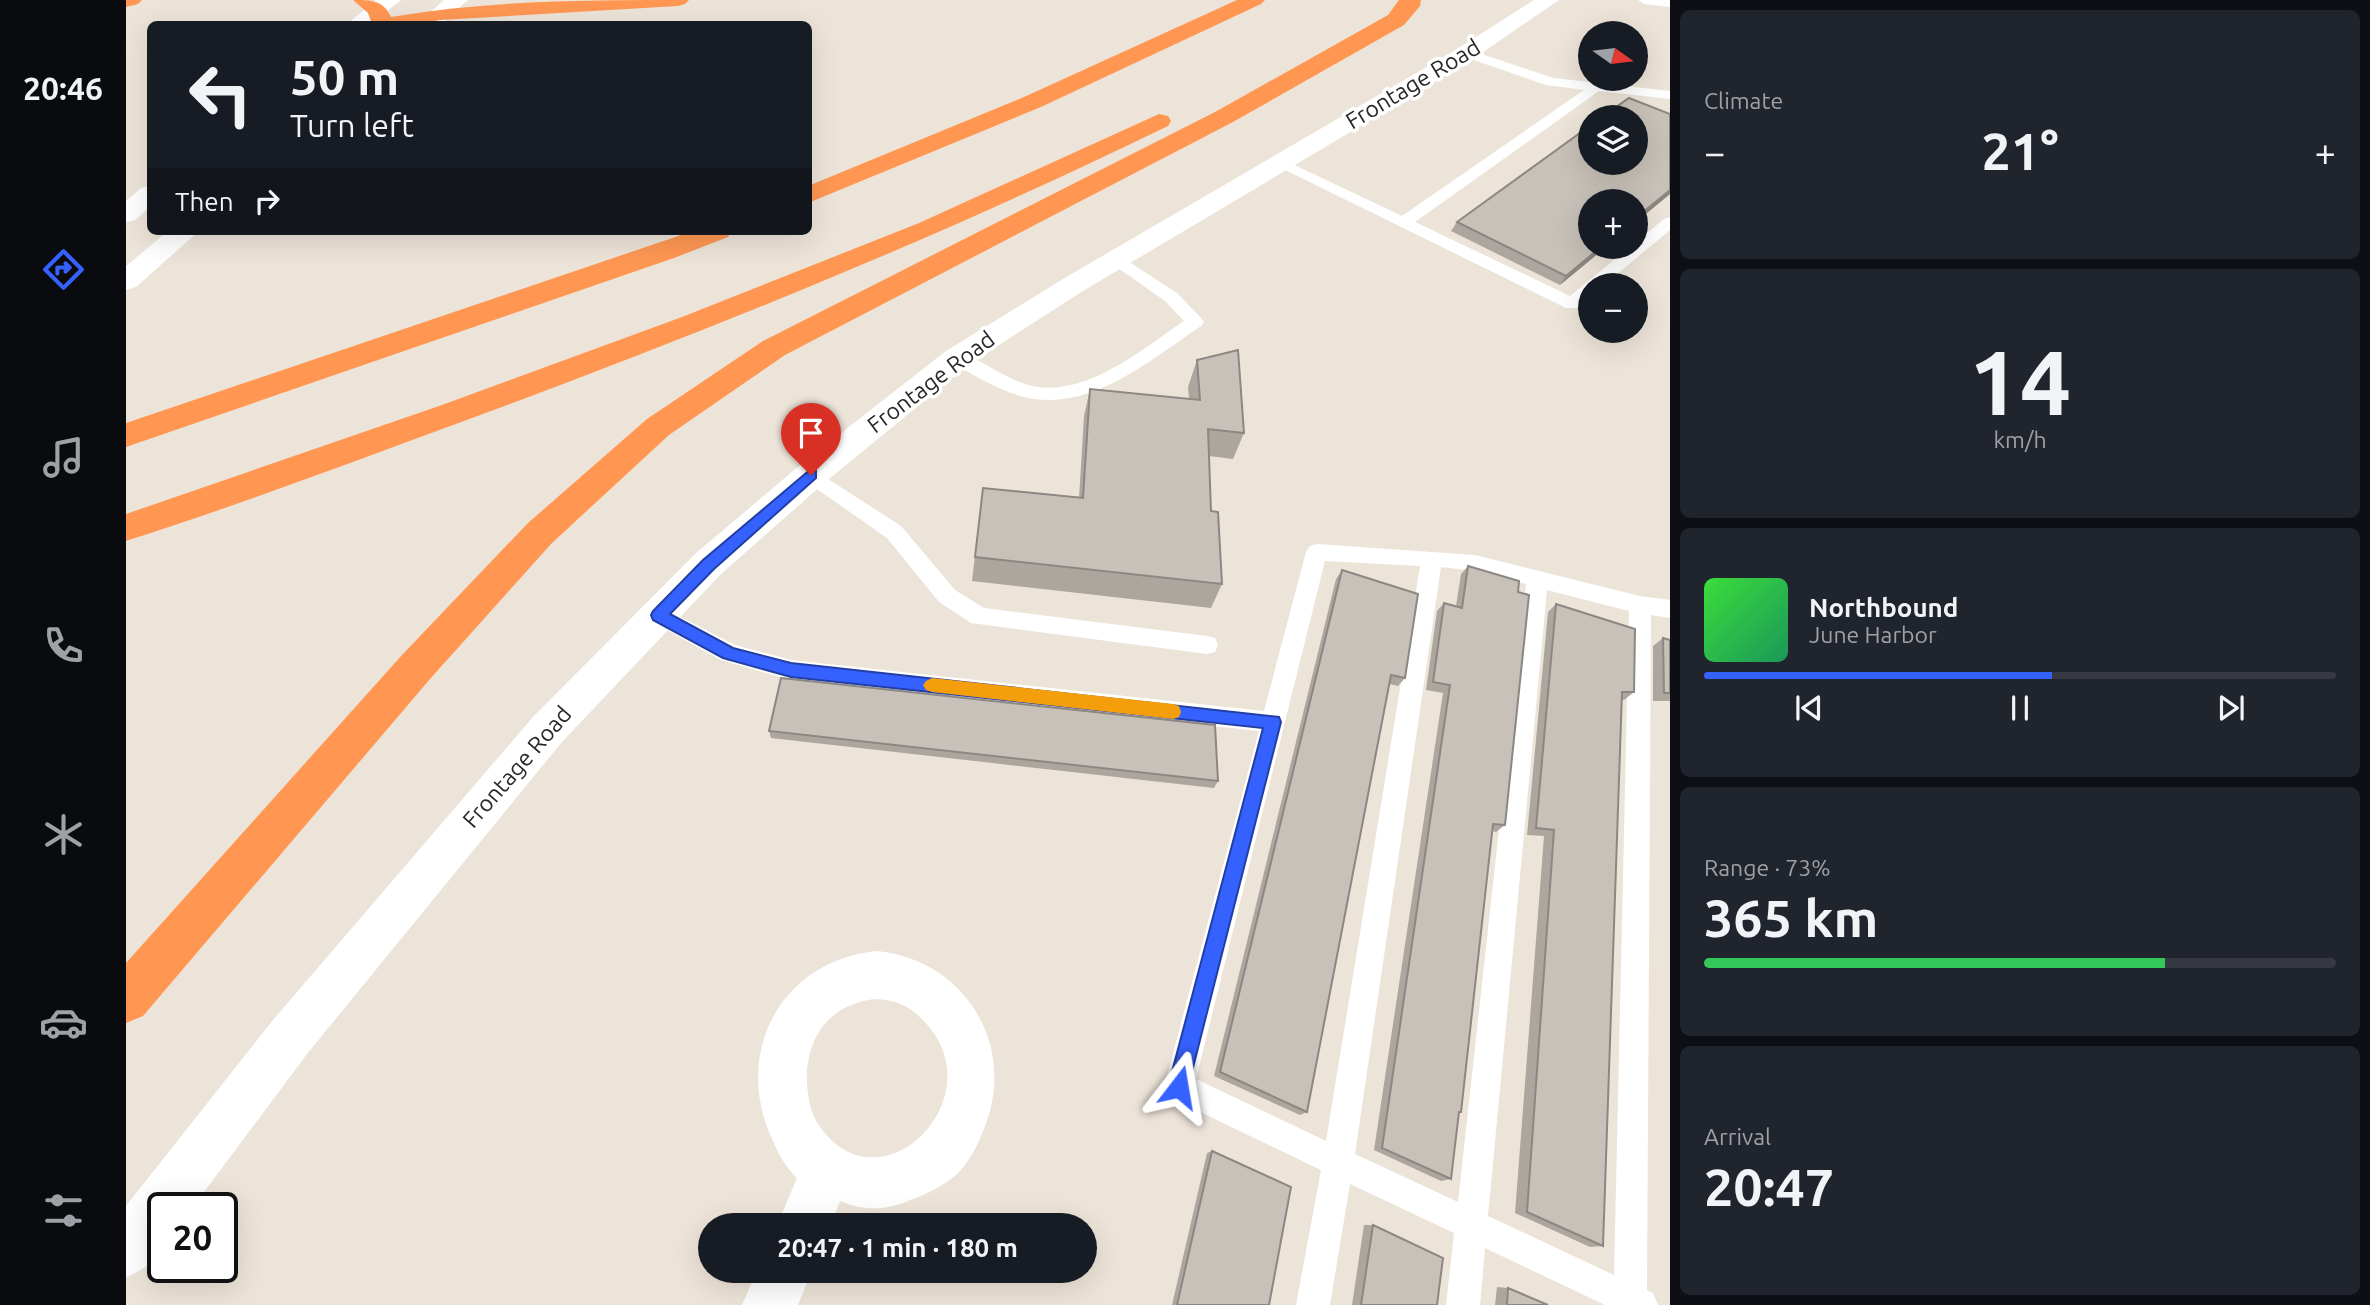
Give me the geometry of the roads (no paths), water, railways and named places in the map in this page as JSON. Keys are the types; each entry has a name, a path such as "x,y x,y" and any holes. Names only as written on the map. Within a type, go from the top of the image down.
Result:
{"highway":[{"path":"380,12 442,13 616,1 678,0"},
{"path":"812,193 977,127 1254,0"},
{"path":"126,528 214,499 762,299 1120,140 1289,55 1387,0"},
{"path":"126,999 416,667 540,533 658,427 774,348 1224,117 1396,20 1409,6 1410,0"},
{"path":"126,435 708,235"}],"street":[{"name":"Frontage Road","path":"126,1250 290,1037 547,730 708,564 811,475 957,358 1117,259 1467,53 1548,0"},
{"path":"364,21 380,12"},
{"path":"126,214 147,196"},
{"path":"126,281 180,235"},
{"path":"876,975 905,979 932,994 954,1016 967,1046 972,1081 965,1115 949,1146 924,1169 892,1181 859,1183 828,1170 802,1147 786,1117 779,1083 784,1049 798,1019 820,995 847,980 876,975"},
{"path":"809,1213 828,1170"},
{"path":"770,1305 779,1283"}],"lane":[{"path":"1644,0 1670,3"},
{"path":"1467,53 1551,82 1578,84"},
{"path":"1404,223 1591,91"},
{"path":"1638,91 1670,95"},
{"path":"1279,163 1572,304 1578,299"},
{"path":"1609,273 1670,222"},
{"path":"957,358 1000,381 1034,393 1050,395 1080,388 1126,366 1195,322 1171,298 1117,259"},
{"path":"811,475 894,532 947,596 979,617 1207,645"},
{"path":"1640,605 1634,1303 1179,1087 1317,552 1475,563 1640,605 1670,609"},
{"path":"1313,1305 1338,1163 1432,558"},
{"path":"1463,1305 1537,580"},
{"path":"659,615 729,653 791,670 1273,722"}]}
